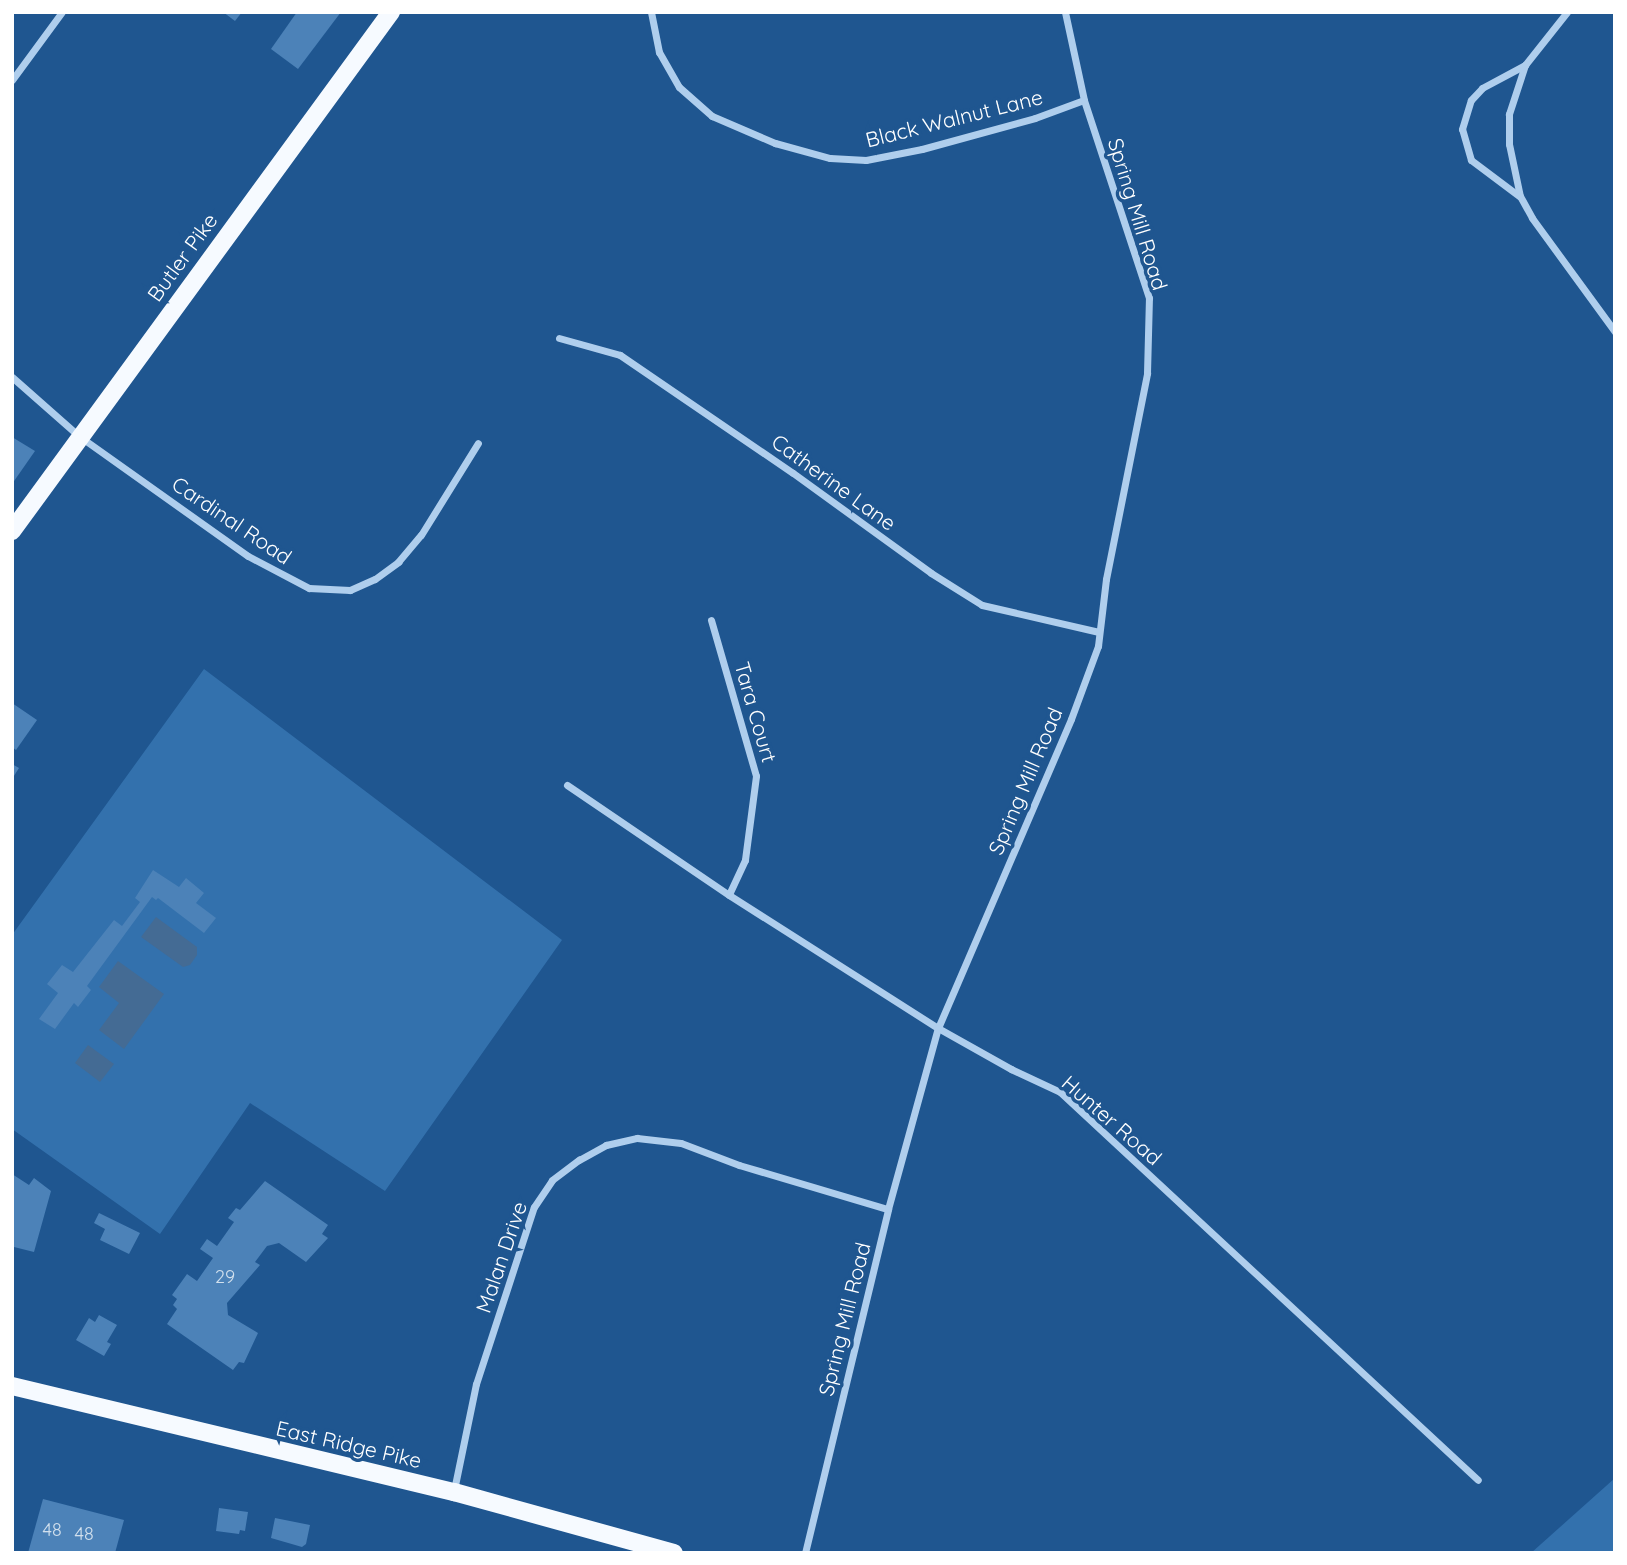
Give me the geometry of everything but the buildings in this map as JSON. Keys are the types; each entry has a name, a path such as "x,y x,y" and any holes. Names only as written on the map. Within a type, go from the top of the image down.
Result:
{"main road":[{"name":"Butler Pike","path":"12,531 391,12"},
{"name":"East Ridge Pike","path":"12,1386 454,1492 674,1553"}],"street":[{"path":"12,80 62,12"},
{"name":"Black Walnut Lane","path":"651,12 659,52 679,87 712,116 775,143 830,158 866,160 922,149 1035,118 1084,100"},
{"name":"Spring Mill Road","path":"805,1553 888,1209 938,1028 1071,719 1098,646 1146,373 1149,298 1084,100 1065,12"},
{"path":"1567,12 1525,65 1509,114 1509,145 1520,196 1558,258 1615,332"},
{"path":"1520,196 1471,160 1462,129 1471,100 1482,88 1525,65"},
{"name":"Catherine Lane","path":"559,338 620,355 793,473 931,573 982,605 1099,632"},
{"name":"Cardinal Road","path":"12,377 79,436 275,572 309,588 350,590 375,579 398,562 421,535 478,443"},
{"name":"Tara Court","path":"711,620 756,776 745,860 729,895"},
{"name":"Hunter Road","path":"567,785 729,895 938,1028 1011,1069 1060,1092 1478,1480"},
{"name":"Malan Drive","path":"454,1492 476,1384 534,1207 552,1180 579,1160 606,1145 637,1138 681,1143 739,1165 888,1209"}],"shaded area":[{"path":"204,669 562,940 385,1191 250,1103 160,1234 12,1129 12,935"},
{"path":"156,917 197,947 197,955 190,965 183,967 141,937"},
{"path":"118,961 164,994 124,1049 99,1030 119,1003 99,987"},
{"path":"88,1045 114,1064 100,1082 75,1063"},
{"path":"1615,1478 1615,1553 1531,1553"}]}
